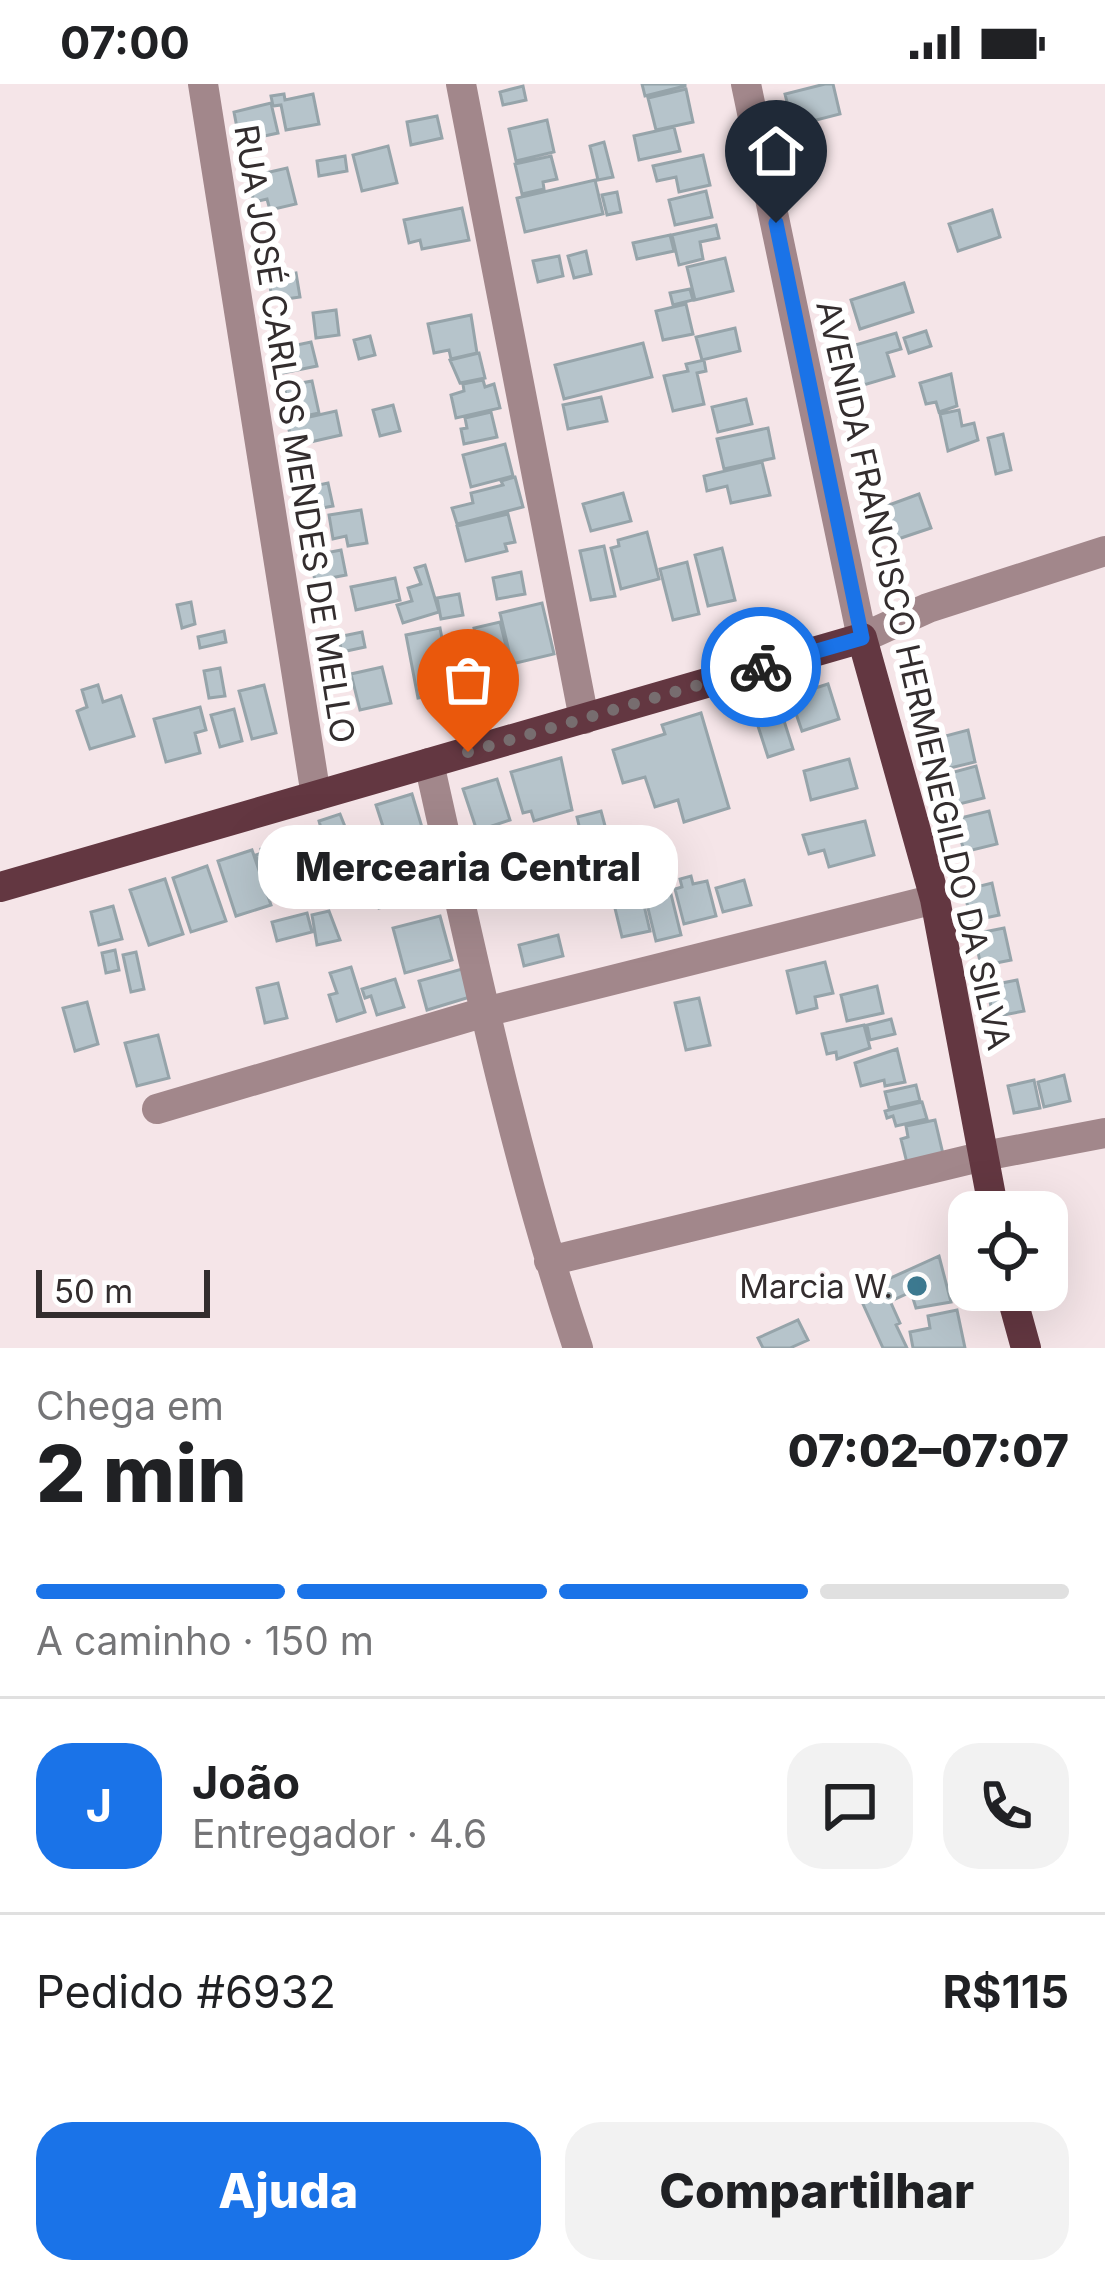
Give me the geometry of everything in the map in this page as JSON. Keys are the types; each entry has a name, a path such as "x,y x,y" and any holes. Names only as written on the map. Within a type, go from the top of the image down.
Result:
{"main road":[{"path":"0,887 862,638"},
{"name":"AVENIDA FRANCISCO HERMENEGILDO DA SILVA","path":"862,638 935,898 990,1191"},
{"path":"1016,1311 1026,1348"}],"street":[{"path":"203,87 236,84"},
{"path":"461,84 584,719"},
{"name":"AVENIDA FRANCISCO HERMENEGILDO DA SILVA","path":"746,84 862,638"},
{"name":"RUA JOSÉ CARLOS MENDES DE MELLO","path":"203,87 316,796"},
{"path":"862,638 928,608 1105,551"},
{"path":"430,763 485,1012 549,1262 578,1348"},
{"path":"157,1109 485,1012 935,898"},
{"path":"549,1262 984,1156 1105,1132"}],"building":[{"path":"642,84 685,84 685,86 645,96"},
{"path":"833,84 840,114 793,126 785,94"},
{"path":"523,86 526,100 503,105 500,92"},
{"path":"686,89 693,122 656,130 648,98"},
{"path":"284,94 285,100 313,94 319,124 286,130 281,105 273,106 271,96"},
{"path":"271,103 278,133 246,140 244,132 238,133 234,112"},
{"path":"437,116 442,138 411,145 407,122"},
{"path":"547,120 554,152 516,161 509,129"},
{"path":"674,127 680,151 639,160 634,136"},
{"path":"604,142 613,177 598,180 590,146"},
{"path":"388,146 397,183 362,191 353,155"},
{"path":"703,155 710,185 679,192 676,177 657,181 653,166"},
{"path":"345,156 347,171 319,176 317,161"},
{"path":"551,156 557,179 543,182 544,189 522,194 515,164"},
{"path":"287,168 296,204 270,210 267,199 254,202 248,177"},
{"path":"595,180 603,214 525,232 517,198"},
{"path":"706,191 712,217 675,225 669,200"},
{"path":"617,192 621,212 607,215 602,195"},
{"path":"462,208 469,240 422,249 420,240 409,243 404,220"},
{"path":"992,210 1000,237 958,251 949,224"},
{"path":"716,225 719,238 700,242 703,259 679,265 672,235"},
{"path":"670,235 674,251 637,259 633,243"},
{"path":"586,251 591,274 574,278 568,256"},
{"path":"559,256 563,276 538,282 533,261"},
{"path":"725,258 733,291 695,300 687,267"},
{"path":"296,273 300,297 272,301 269,277"},
{"path":"904,283 913,312 860,329 851,300"},
{"path":"690,289 693,300 673,305 670,293"},
{"path":"686,304 693,334 663,340 656,311"},
{"path":"336,310 339,335 316,338 313,313"},
{"path":"471,315 477,353 451,359 449,350 434,353 428,324"},
{"path":"735,328 740,351 702,360 696,337"},
{"path":"926,331 931,346 909,353 904,338"},
{"path":"896,333 901,349 887,353 894,376 857,387 845,348"},
{"path":"370,336 375,355 359,359 354,340"},
{"path":"311,342 317,366 283,373 278,349"},
{"path":"643,343 652,377 564,399 555,365"},
{"path":"479,353 485,378 460,383 450,360"},
{"path":"704,360 706,371 697,373 704,404 673,411 664,376 688,371 686,364"},
{"path":"951,374 957,406 939,412 936,402 926,404 920,383"},
{"path":"483,380 485,387 494,384 500,408 456,418 451,395 464,391 463,384"},
{"path":"312,381 319,413 291,419 284,386"},
{"path":"601,397 607,421 568,429 563,405"},
{"path":"746,399 752,424 718,432 712,407"},
{"path":"393,405 400,431 380,436 373,410"},
{"path":"959,410 962,426 974,423 978,440 948,451 940,414"},
{"path":"336,411 341,435 293,446 287,422"},
{"path":"491,412 497,437 464,444 465,418"},
{"path":"768,428 774,458 724,469 717,439"},
{"path":"1003,434 1011,470 996,474 988,438"},
{"path":"505,444 513,476 471,487 463,455"},
{"path":"762,462 770,495 731,503 727,486 707,491 704,476"},
{"path":"515,477 523,507 457,524 452,508 473,503 471,493"},
{"path":"328,483 333,506 305,511 300,489"},
{"path":"623,493 631,521 591,531 583,504"},
{"path":"919,494 931,528 895,540 887,517 892,515 889,505"},
{"path":"361,510 367,543 348,546 346,536 333,539 329,515"},
{"path":"508,514 515,542 505,544 507,551 466,561 457,526"},
{"path":"647,532 659,579 621,589 611,548 619,546 618,540"},
{"path":"604,546 615,596 591,600 580,551"},
{"path":"722,548 735,600 708,606 695,555"},
{"path":"341,550 346,575 315,581 310,556"},
{"path":"687,562 699,614 673,620 660,569"},
{"path":"425,565 439,612 403,623 397,605 412,601 408,588 421,584 415,568"},
{"path":"521,572 525,594 497,599 493,578"},
{"path":"395,578 400,600 356,610 351,587"},
{"path":"459,594 463,615 441,619 437,598"},
{"path":"191,602 195,624 182,628 177,605"},
{"path":"542,603 554,654 512,664 500,613"},
{"path":"500,622 511,666 485,673 474,628"},
{"path":"440,628 452,692 418,698 406,635"},
{"path":"224,631 226,642 200,648 198,637"},
{"path":"362,632 365,647 342,652 338,637"},
{"path":"475,639 483,677 452,683 444,644"},
{"path":"382,667 391,703 360,710 351,674"},
{"path":"220,668 225,696 209,698 204,671"},
{"path":"828,684 839,719 802,731 790,696"},
{"path":"98,685 103,702 121,696 134,736 90,749 77,711 87,707 82,690"},
{"path":"264,685 276,733 252,739 239,691"},
{"path":"779,705 793,749 768,757 754,714"},
{"path":"200,707 206,730 195,733 200,753 166,762 154,719"},
{"path":"234,709 242,741 220,747 211,715"},
{"path":"701,713 729,808 684,822 678,800 655,807 645,777 623,783 613,750 665,734 662,725"},
{"path":"968,730 975,762 942,770 934,739"},
{"path":"561,758 572,810 534,821 531,811 523,813 511,772"},
{"path":"849,759 857,788 811,800 804,771"},
{"path":"976,766 984,798 951,806 943,775"},
{"path":"497,779 510,820 477,831 463,789"},
{"path":"412,794 424,834 389,845 376,805"},
{"path":"601,811 608,837 583,843 577,817"},
{"path":"989,811 997,844 964,852 956,819"},
{"path":"340,814 365,877 337,886 319,821"},
{"path":"865,821 874,855 829,867 824,850 809,854 803,835"},
{"path":"548,831 556,859 482,881 477,852"},
{"path":"283,842 298,890 270,899 256,855"},
{"path":"252,850 271,905 236,916 218,861"},
{"path":"435,865 442,893 379,908 372,880"},
{"path":"207,866 226,921 191,932 173,878"},
{"path":"539,866 545,885 506,896 500,878"},
{"path":"691,876 693,884 707,881 716,916 684,924 675,889 682,887 680,879"},
{"path":"165,879 183,934 149,945 130,890"},
{"path":"638,880 650,931 622,937 612,896 628,892 626,883"},
{"path":"744,880 751,905 723,912 716,888"},
{"path":"668,882 681,935 656,941 643,888"},
{"path":"992,883 999,915 971,921 964,890"},
{"path":"113,906 122,939 99,945 91,912"},
{"path":"329,911 340,940 317,945 312,915"},
{"path":"307,913 312,932 277,941 272,922"},
{"path":"440,916 452,960 405,973 393,928"},
{"path":"1004,928 1011,960 981,966 974,934"},
{"path":"558,935 563,956 524,966 519,945"},
{"path":"115,950 119,970 106,973 102,953"},
{"path":"136,952 144,989 131,992 123,955"},
{"path":"825,962 833,993 815,997 817,1008 797,1013 787,971"},
{"path":"351,967 365,1012 337,1021 329,995 337,993 330,973"},
{"path":"462,969 470,997 427,1010 419,981"},
{"path":"395,979 404,1007 377,1015 371,996 365,998 362,989"},
{"path":"1017,980 1024,1011 993,1017 987,986"},
{"path":"278,983 287,1018 265,1023 257,988"},
{"path":"877,986 883,1013 847,1021 841,995"},
{"path":"699,998 710,1045 686,1050 675,1003"},
{"path":"87,1002 98,1044 75,1051 63,1008"},
{"path":"891,1019 895,1034 870,1040 867,1025"},
{"path":"864,1025 870,1048 837,1059 836,1052 827,1054 822,1034"},
{"path":"158,1035 169,1078 137,1086 125,1043"},
{"path":"897,1049 905,1082 885,1086 884,1080 861,1086 855,1063"},
{"path":"1064,1075 1070,1101 1044,1107 1038,1082"},
{"path":"1034,1080 1040,1108 1014,1113 1008,1086"},
{"path":"916,1085 920,1101 889,1108 885,1092"},
{"path":"922,1102 927,1119 896,1126 893,1116 887,1118 885,1111"},
{"path":"935,1120 943,1154 907,1163 901,1139 908,1137 906,1126"},
{"name":"Marcia W.","path":"939,1256 948,1303 916,1308 911,1292 893,1300 884,1281"},
{"path":"882,1283 907,1348 883,1348 858,1293"},
{"path":"957,1311 965,1348 913,1348 910,1332 930,1328 928,1316"},
{"path":"798,1320 808,1340 790,1348 763,1348 758,1338"}],"way so far":[{"path":"468,752 761,667"}],"place":[{"name":"Mercearia Central","path":"468,752"},
{"name":"Marcia W.","path":"917,1286"}],"route":[{"path":"761,667 862,638 776,223"}]}
